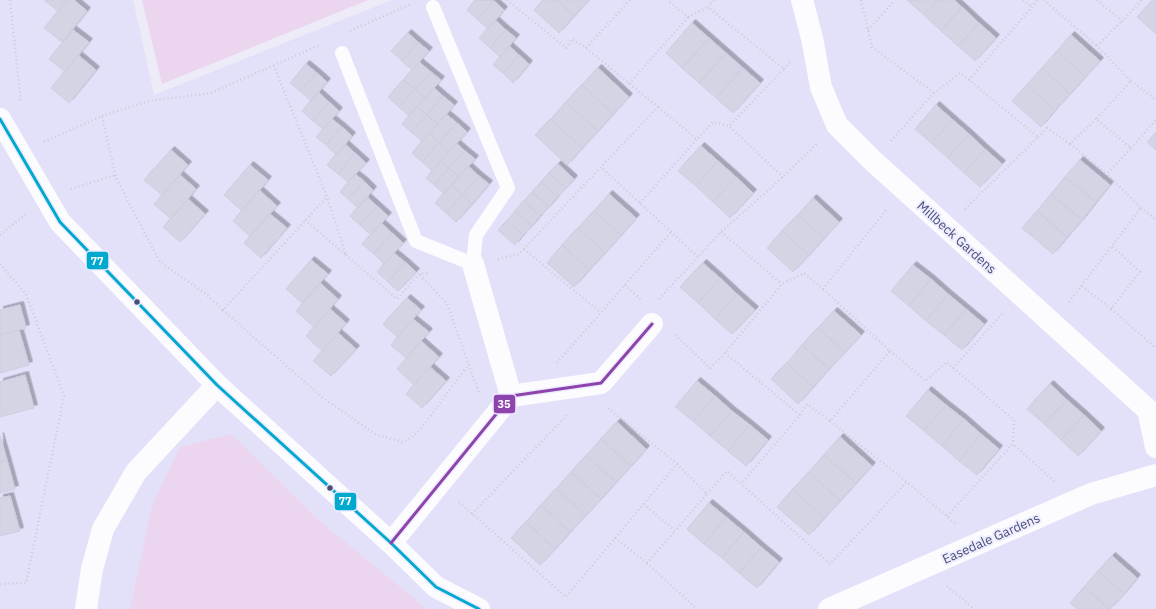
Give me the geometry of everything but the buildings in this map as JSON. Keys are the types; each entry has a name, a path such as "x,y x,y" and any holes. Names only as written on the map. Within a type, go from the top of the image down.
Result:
{"street":[{"name":"Millbeck Gardens","path":"802,0 812,38 821,88 837,125 873,161 1148,410 1156,447"},
{"path":"0,119 60,222 217,385 392,543 436,587 479,609"},
{"path":"473,264 521,394"},
{"path":"392,543 490,422 521,394 601,383 654,317"},
{"path":"86,609 92,569 103,529 136,472 217,385"},
{"name":"Easedale Gardens","path":"829,609 1091,494 1156,476"}],"lane":[{"path":"342,53 416,241 473,264 476,235 508,188 432,7"}],"path":[{"path":"10,0 22,110"},
{"path":"507,0 566,48 572,40 586,48 697,139"},
{"path":"586,48 630,0"},
{"path":"667,0 688,17"},
{"path":"629,84 688,17 708,7 714,0"},
{"path":"861,0 872,47 934,93"},
{"path":"868,31 895,0"},
{"path":"1023,0 1032,7"},
{"path":"969,80 1038,0"},
{"path":"1044,0 1097,46 1132,81 1156,100"},
{"path":"1098,0 1122,21"},
{"path":"1097,46 1142,0"},
{"path":"20,153 102,116 149,101 211,93 413,3"},
{"path":"708,7 784,69 729,126"},
{"path":"337,37 342,53"},
{"path":"274,66 327,197 346,255"},
{"path":"873,161 934,93 960,73 1038,137"},
{"path":"1070,144 1132,81"},
{"path":"305,220 398,299 419,274 519,254 658,107"},
{"path":"102,116 115,175 160,262 206,294 322,397 375,434 402,442 411,438 423,426 469,364"},
{"path":"1096,119 1131,148"},
{"path":"1107,174 1156,120"},
{"path":"640,203 714,122 729,126 783,177"},
{"path":"654,317 698,257 722,232 783,177 837,125"},
{"path":"947,228 1047,128 1070,144 1107,174 1156,220"},
{"path":"601,167 698,257"},
{"path":"0,235 46,197 115,175"},
{"path":"823,289 903,188"},
{"path":"223,310 327,197"},
{"path":"1053,324 1142,208"},
{"path":"521,394 600,313 671,232"},
{"path":"722,232 782,284"},
{"path":"1111,309 1140,272 1112,246"},
{"path":"524,249 600,313"},
{"path":"0,264 26,294 64,396 26,583 0,584"},
{"path":"625,285 654,317 710,368 725,353 782,284 804,273 890,351 926,381 946,362 1014,420 1013,444 947,516"},
{"path":"419,274 447,304 490,422"},
{"path":"1082,286 1156,348"},
{"path":"953,368 1020,294"},
{"path":"830,421 890,351"},
{"path":"725,353 800,415"},
{"path":"601,383 608,410"},
{"path":"741,484 800,415 807,404 907,482 979,543"},
{"path":"601,409 608,410 677,464 707,494"},
{"path":"472,514 568,414"},
{"path":"1013,444 1075,501"},
{"path":"439,485 566,597 677,464"},
{"path":"647,563 727,471 830,564 907,482"},
{"path":"644,504 675,531"},
{"path":"615,538 647,563 697,609"},
{"path":"924,567 974,609"}],"shaded area":[{"path":"0,0 133,0 154,95 392,0 1156,0 1156,609 0,609"},
{"path":"142,0 368,0 162,84"},
{"path":"231,434 322,523 427,609 130,609 152,506 180,447"}],"transit line":[{"name":"77","path":"0,119 60,222 217,385 391,543 436,587 479,609"},
{"name":"35","path":"391,543 511,396 601,383 652,324"}]}
